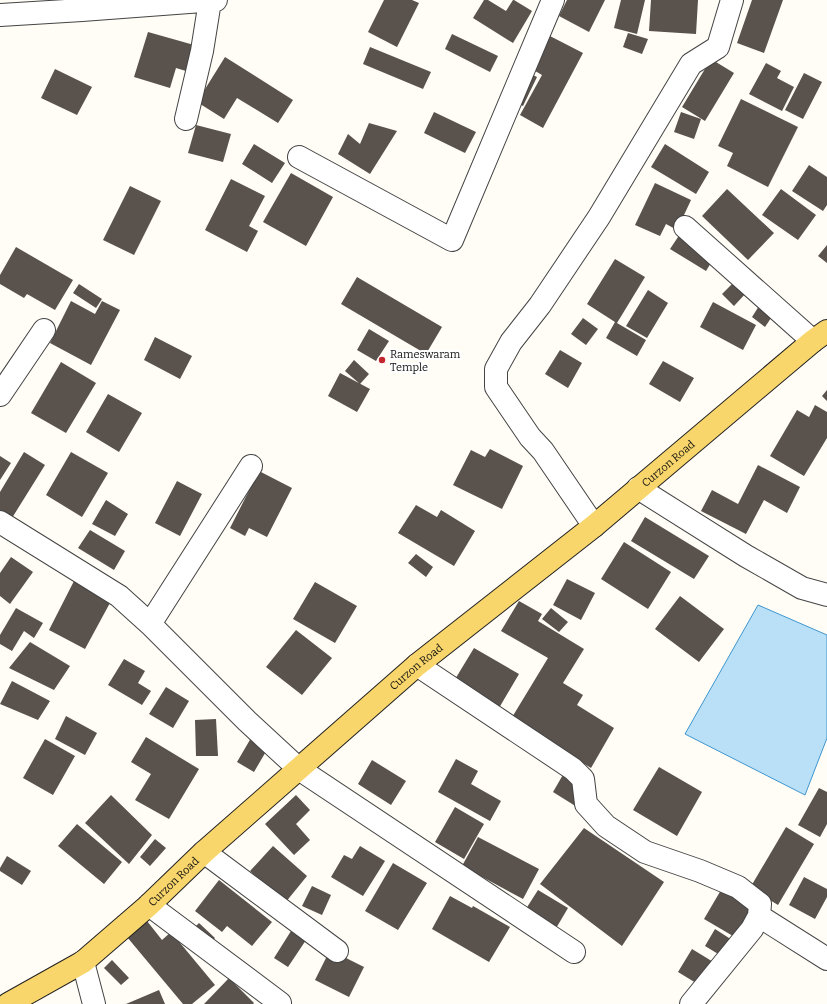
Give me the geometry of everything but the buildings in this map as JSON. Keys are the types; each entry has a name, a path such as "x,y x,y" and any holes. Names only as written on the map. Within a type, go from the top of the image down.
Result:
{"main road":[{"name":"Curzon Road","path":"8,1004 83,962 149,905 204,852 417,665 594,526 820,336"}],"street":[{"path":"0,15 83,5 213,0 186,119"},
{"path":"299,157 452,240 553,0"},
{"path":"594,526 543,451 530,437 496,387 496,369 511,342 540,305 599,217 691,64 718,47 732,0"},
{"path":"685,227 820,336"},
{"path":"0,395 44,330"},
{"path":"150,624 252,466"},
{"path":"638,488 746,556 802,588 827,596"},
{"path":"0,522 119,596 150,624 247,721 299,769 574,952"},
{"path":"417,665 573,769 583,779 586,804 606,826 645,852 700,871 738,887 760,904 759,916 752,929 691,1004"},
{"path":"204,852 337,951"},
{"path":"149,905 280,1003"},
{"path":"759,916 827,959"},
{"path":"83,962 94,1004"}],"water":[{"path":"758,605 827,635 827,738 805,795 685,734"}],"place":[{"name":"Rameswaram Temple","path":"382,360"}]}
